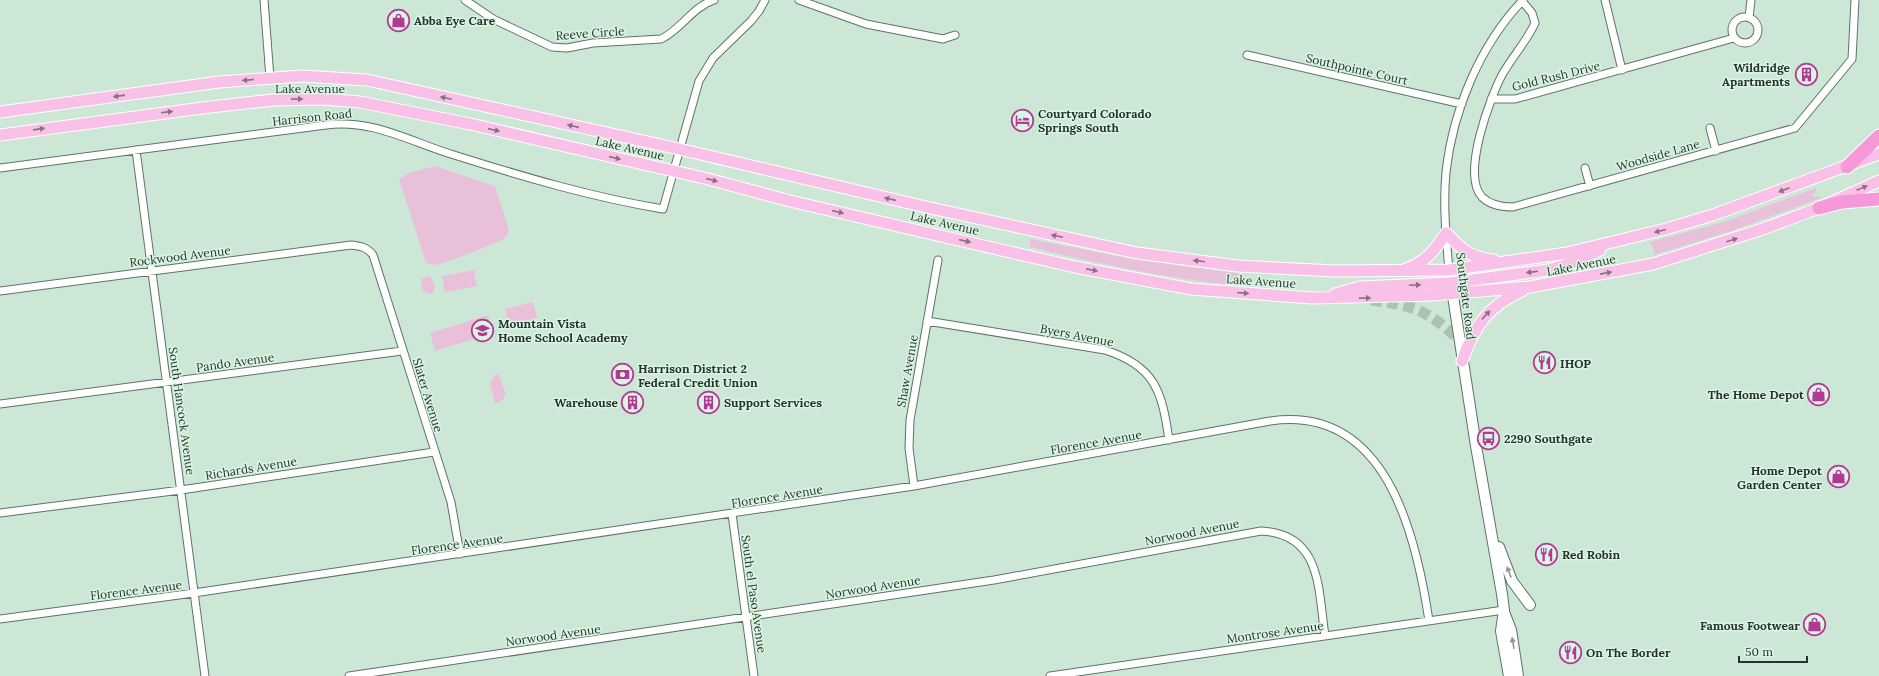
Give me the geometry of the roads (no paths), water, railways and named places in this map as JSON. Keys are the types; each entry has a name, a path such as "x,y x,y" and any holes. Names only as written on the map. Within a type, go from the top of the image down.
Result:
{"highway":[{"path":"1847,166 1879,136"},
{"path":"1819,208 1842,202 1879,200"}],"main road":[{"name":"Lake Avenue","path":"0,112 220,82 302,76 367,80 679,149 926,208 1137,253 1238,266 1335,271 1449,270 1567,253 1713,215 1879,154"},
{"name":"Lake Avenue","path":"0,135 210,106 273,100 323,99 360,102 400,109 708,179 790,201 1138,280 1191,289 1245,294 1354,298 1452,295 1530,287 1654,264 1760,230 1819,208 1879,182"},
{"path":"1398,271 1414,266 1429,257 1446,233 1459,247 1468,253 1489,260 1509,261"},
{"path":"1321,297 1360,287 1450,282 1548,270 1572,263 1620,240"},
{"path":"1462,361 1474,331 1485,316 1506,298 1530,287"}],"street":[{"path":"264,0 270,78"},
{"name":"Reeve Circle","path":"465,0 493,19 542,43 560,48 594,43 661,39 668,35 700,6 714,0"},
{"path":"674,172 679,149 699,81 705,69 723,48 751,21 765,0"},
{"path":"799,0 866,24 943,39 955,35"},
{"path":"1605,0 1622,70"},
{"path":"1749,18 1750,0"},
{"name":"Woodside Lane","path":"1492,99 1480,138 1474,171 1475,182 1482,197 1495,205 1512,207 1795,128 1852,58 1855,0"},
{"name":"Gold Rush Drive","path":"1523,1 1532,13 1535,23 1507,66 1492,99 1515,99 1734,38"},
{"name":"Southgate Road","path":"1518,676 1510,630 1504,610 1450,282 1446,233 1446,173 1454,129 1462,104 1484,54 1499,31 1523,1"},
{"path":"1742,18 1749,18 1757,26 1756,37 1747,44 1741,43 1734,38 1732,29 1736,21 1742,18"},
{"name":"Southpointe Court","path":"1247,55 1462,104"},
{"name":"Harrison Road","path":"0,168 341,123 356,123 373,126 443,152 534,180 614,201 663,209 674,172"},
{"path":"1710,128 1716,151"},
{"name":"South Hancock Avenue","path":"136,150 205,676"},
{"path":"1585,168 1590,186"},
{"name":"Rockwood Avenue","path":"0,291 350,245 364,247"},
{"name":"Slater Avenue","path":"364,247 373,255 402,351 451,502 460,554"},
{"name":"Shaw Avenue","path":"914,486 908,433 938,260"},
{"name":"Byers Avenue","path":"927,321 1105,350 1126,358 1144,371 1157,389 1165,411 1169,440"},
{"name":"Pando Avenue","path":"0,404 402,351"},
{"name":"Florence Avenue","path":"0,619 194,593 914,486 1281,419 1300,420 1330,427 1351,438 1377,464 1398,503 1417,553 1429,621"},
{"name":"Richards Avenue","path":"0,514 181,490 434,452"},
{"name":"South el Paso Avenue","path":"732,514 754,676"},
{"path":"1490,523 1512,582 1530,605"},
{"name":"Norwood Avenue","path":"349,676 994,580 1262,531 1284,534 1300,544 1307,553 1315,573 1325,636"},
{"name":"Southgate Road","path":"1504,610 1501,630 1509,676"},
{"name":"Montrose Avenue","path":"1050,676 1504,610"}],"tunnel":[{"path":"1371,300 1398,304 1419,310 1438,321 1458,339"}],"place":[{"name":"Abba Eye Care","path":"398,20"},
{"name":"Wildridge Apartments","path":"1806,74"},
{"name":"Courtyard Colorado Springs South","path":"1022,120"},
{"name":"Mountain Vista Home School Academy","path":"483,330"},
{"name":"IHOP","path":"1544,363"},
{"name":"Harrison District 2 Federal Credit Union","path":"622,375"},
{"name":"The Home Depot","path":"1819,394"},
{"name":"Warehouse","path":"633,402"},
{"name":"Support Services","path":"709,402"},
{"name":"2290 Southgate","path":"1489,438"},
{"name":"Home Depot Garden Center","path":"1838,477"},
{"name":"Red Robin","path":"1546,554"},
{"name":"Famous Footwear","path":"1815,625"},
{"name":"On The Border","path":"1570,652"}]}
